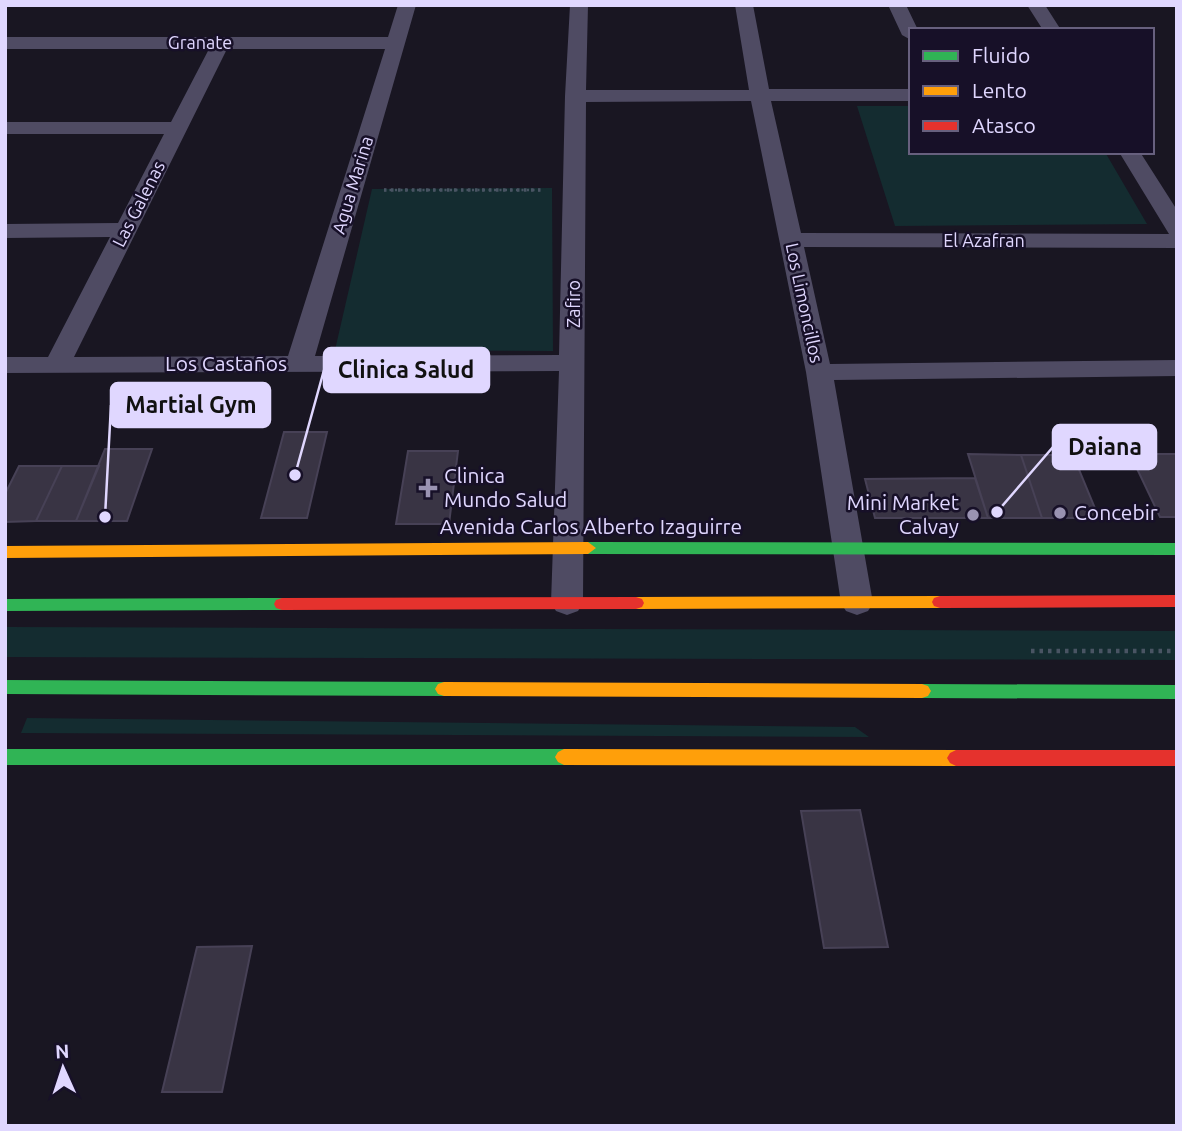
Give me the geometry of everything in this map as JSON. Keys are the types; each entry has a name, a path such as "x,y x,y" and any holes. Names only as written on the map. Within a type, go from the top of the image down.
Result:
{"street":[{"name":"Agua Marina","path":"299,364 407,5"},
{"name":"Zafiro","path":"567,603 573,363 575,96 579,5"},
{"name":"Los Limoncillos","path":"744,5 760,95 819,372 857,603"},
{"path":"897,5 909,31"},
{"path":"1036,5 1051,28"},
{"name":"Granate","path":"5,43 395,43"},
{"name":"Las Galenas","path":"57,365 221,43"},
{"path":"575,96 909,94"},
{"path":"5,128 178,128"},
{"path":"1130,154 1177,229"},
{"path":"5,230 125,230"},
{"name":"El Azafran","path":"790,240 1177,241"},
{"name":"Los Castaños","path":"5,365 573,363"},
{"path":"819,372 1177,368"},
{"name":"Avenida Carlos Alberto Izaguirre","path":"5,552 847,547 1177,549"},
{"path":"5,605 1177,601"},
{"path":"5,687 1177,692"},
{"path":"5,757 1177,758"}],"path":[{"path":"376,190 545,190 545,203"}],"green space":[{"path":"857,106 909,106 909,154 1106,154 1147,224 895,226"},
{"path":"552,188 553,351 335,350 372,189"},
{"path":"5,627 1177,631 1177,660 5,657"},
{"path":"27,718 855,727 869,737 21,733"}],"building":[{"path":"284,432 327,432 307,518 261,518"},
{"path":"105,449 152,449 127,521 76,521"},
{"name":"Clinica Mundo Salud","path":"408,451 458,451 449,524 396,524"},
{"path":"968,454 1021,455 1042,518 988,518"},
{"path":"1130,454 1177,454 1177,517 1160,517"},
{"path":"1021,455 1073,455 1099,518 1042,518"},
{"path":"19,466 62,466 36,521 5,522 5,494"},
{"path":"62,466 99,466 76,521 36,521"},
{"path":"975,478 988,518 875,518 865,479"},
{"path":"860,810 888,947 824,948 801,811"},
{"path":"252,946 222,1092 162,1092 197,947"}],"traffic: fast":[{"path":"588,548 1177,549"},
{"path":"5,605 282,604"},
{"path":"5,687 444,689"},
{"path":"922,691 1177,692"},
{"path":"5,757 564,757"}],"traffic: slow":[{"path":"5,552 588,548"},
{"path":"636,603 940,602"},
{"path":"444,689 922,691"},
{"path":"564,757 956,758"}],"traffic: jam":[{"path":"940,602 1177,601"},
{"path":"282,604 636,603"},
{"path":"956,758 1177,758"}],"place":[{"name":"Clinica Salud","path":"295,475"},
{"name":"Clinica Mundo Salud","path":"428,488"},
{"name":"Daiana","path":"997,512"},
{"name":"Concebir","path":"1060,513"},
{"name":"Mini Market Calvay","path":"973,515"},
{"name":"Martial Gym","path":"105,517"}]}
